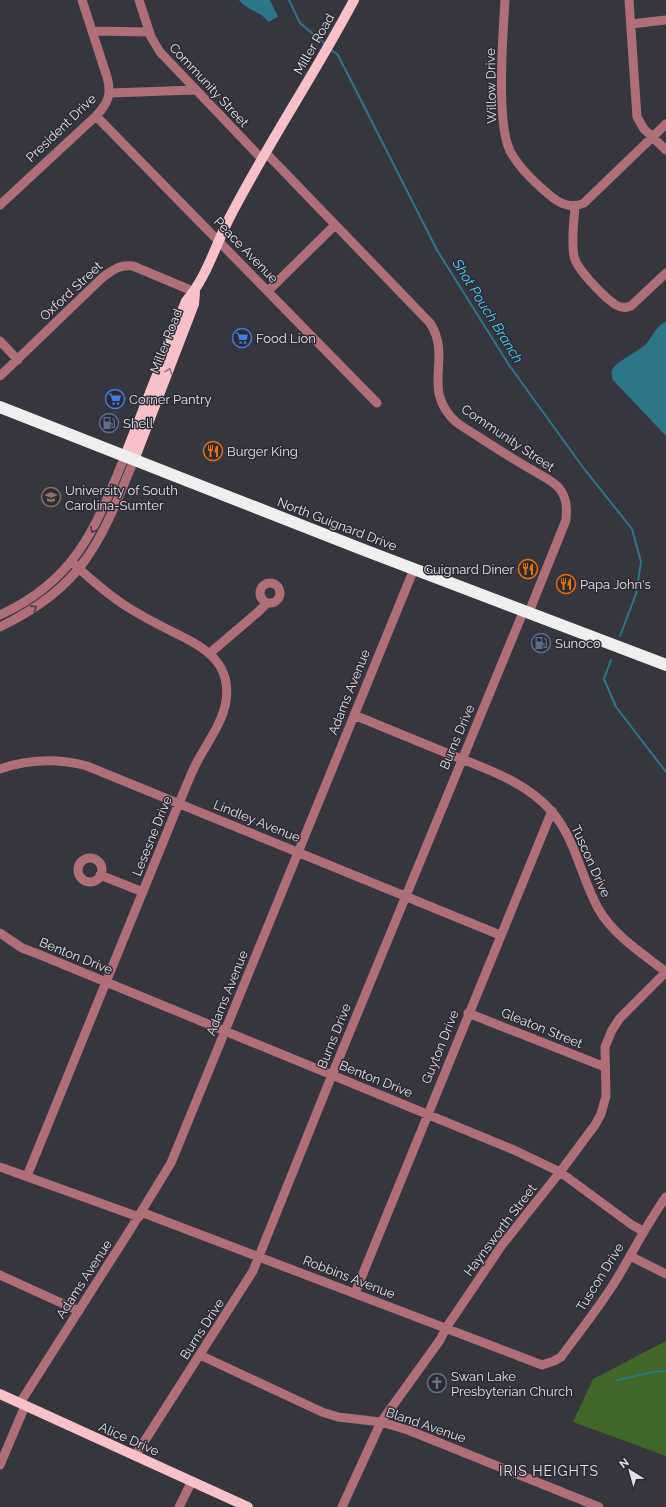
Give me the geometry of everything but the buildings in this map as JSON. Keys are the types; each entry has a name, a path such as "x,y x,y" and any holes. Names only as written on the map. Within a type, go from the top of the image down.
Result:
{"highway":[{"name":"North Guignard Drive","path":"0,407 414,569 666,665"}],"main road":[{"name":"Miller Road","path":"129,458 194,304 195,292 218,240 264,156 354,0"},
{"name":"Alice Drive","path":"0,1394 248,1507"}],"street":[{"path":"82,0 107,77 110,94"},
{"name":"Community Street","path":"139,0 149,32 160,52 195,90 335,225 420,311 435,330 440,349 437,380 438,394 444,407 466,428 551,482 562,494 567,504 566,520 526,611"},
{"name":"Willow Drive","path":"505,0 502,109 508,145 514,158 539,186 558,202 564,205 575,206"},
{"path":"629,0 637,117 641,126 666,150"},
{"path":"631,24 666,20"},
{"path":"92,31 149,32"},
{"name":"President Drive","path":"0,205 96,116 105,106 110,94 195,90"},
{"name":"Peace Avenue","path":"96,116 377,403"},
{"path":"664,279 631,306 625,308 616,305 580,270 575,260 573,242 575,206 589,199 666,124"},
{"path":"268,291 335,225"},
{"name":"Oxford Street","path":"0,376 103,277 116,268 122,266 133,266 195,292"},
{"path":"0,341 18,360"},
{"name":"Miller Road","path":"0,615 47,587 72,562 84,545 101,515 129,458"},
{"name":"Miller Road","path":"0,627 44,602 80,570 108,522 129,458"},
{"name":"Lesesne Drive","path":"27,1176 179,803 196,764 220,719 226,702 226,685 223,673 210,653 193,642 127,607 72,562"},
{"name":"Adams Avenue","path":"0,1465 22,1404 171,1163 414,569"},
{"path":"210,653 267,603"},
{"name":"Burns Drive","path":"135,1456 247,1283 259,1257 405,896 526,611"},
{"name":"Tuscon Drive","path":"354,715 462,759 523,787 552,812 568,836 582,867 590,890 604,918 619,934 666,972"},
{"name":"Lindley Avenue","path":"0,769 34,760 58,760 79,764 179,803 500,935"},
{"name":"Guyton Drive","path":"356,1293 468,1013 552,812"},
{"path":"100,875 143,892"},
{"name":"Benton Drive","path":"1,936 22,948 514,1150 560,1172 632,1225 643,1231"},
{"name":"Haynsworth Street","path":"342,1507 381,1422 440,1340 446,1328 502,1245 595,1125 601,1114 606,1096 605,1047 616,1024 666,972"},
{"name":"Gleaton Street","path":"468,1013 605,1067"},
{"name":"Robbins Avenue","path":"0,1166 259,1257 527,1360 542,1365 547,1364"},
{"name":"Tuscon Drive","path":"547,1364 561,1357 599,1306 630,1256 643,1231 666,1197"},
{"path":"630,1256 666,1274"},
{"path":"0,1275 79,1311"},
{"name":"Bland Avenue","path":"200,1355 322,1412 338,1417 381,1422 408,1430 599,1507"},
{"path":"179,1507 192,1481"}],"green space":[{"path":"666,1341 666,1456 573,1422 593,1379"}],"water":[{"path":"239,0 270,0 278,17 268,22 262,15 246,7"},
{"path":"666,322 666,436 613,380 612,370 645,345 659,326"}],"waterway":[{"name":"Shot Pouch Branch","path":"289,0 300,23 325,44"},
{"name":"Shot Pouch Branch","path":"330,49 338,55 437,250 509,365 582,466 632,529 641,562 636,594 620,636"},
{"name":"Shot Pouch Branch","path":"611,660 604,679 616,707 666,772"},
{"path":"617,1380 648,1373 666,1371"}],"place":[{"name":"Food Lion","path":"242,338"},
{"name":"Corner Pantry","path":"115,399"},
{"name":"Shell","path":"109,423"},
{"name":"Burger King","path":"213,451"},
{"name":"University of South Carolina-Sumter","path":"51,497"},
{"name":"Guignard Diner","path":"528,569"},
{"name":"Papa John's","path":"566,584"},
{"name":"Sunoco","path":"541,643"},
{"name":"Swan Lake Presbyterian Church","path":"437,1383"}],"district":[{"name":"IRIS HEIGHTS","path":"549,1471"}]}
